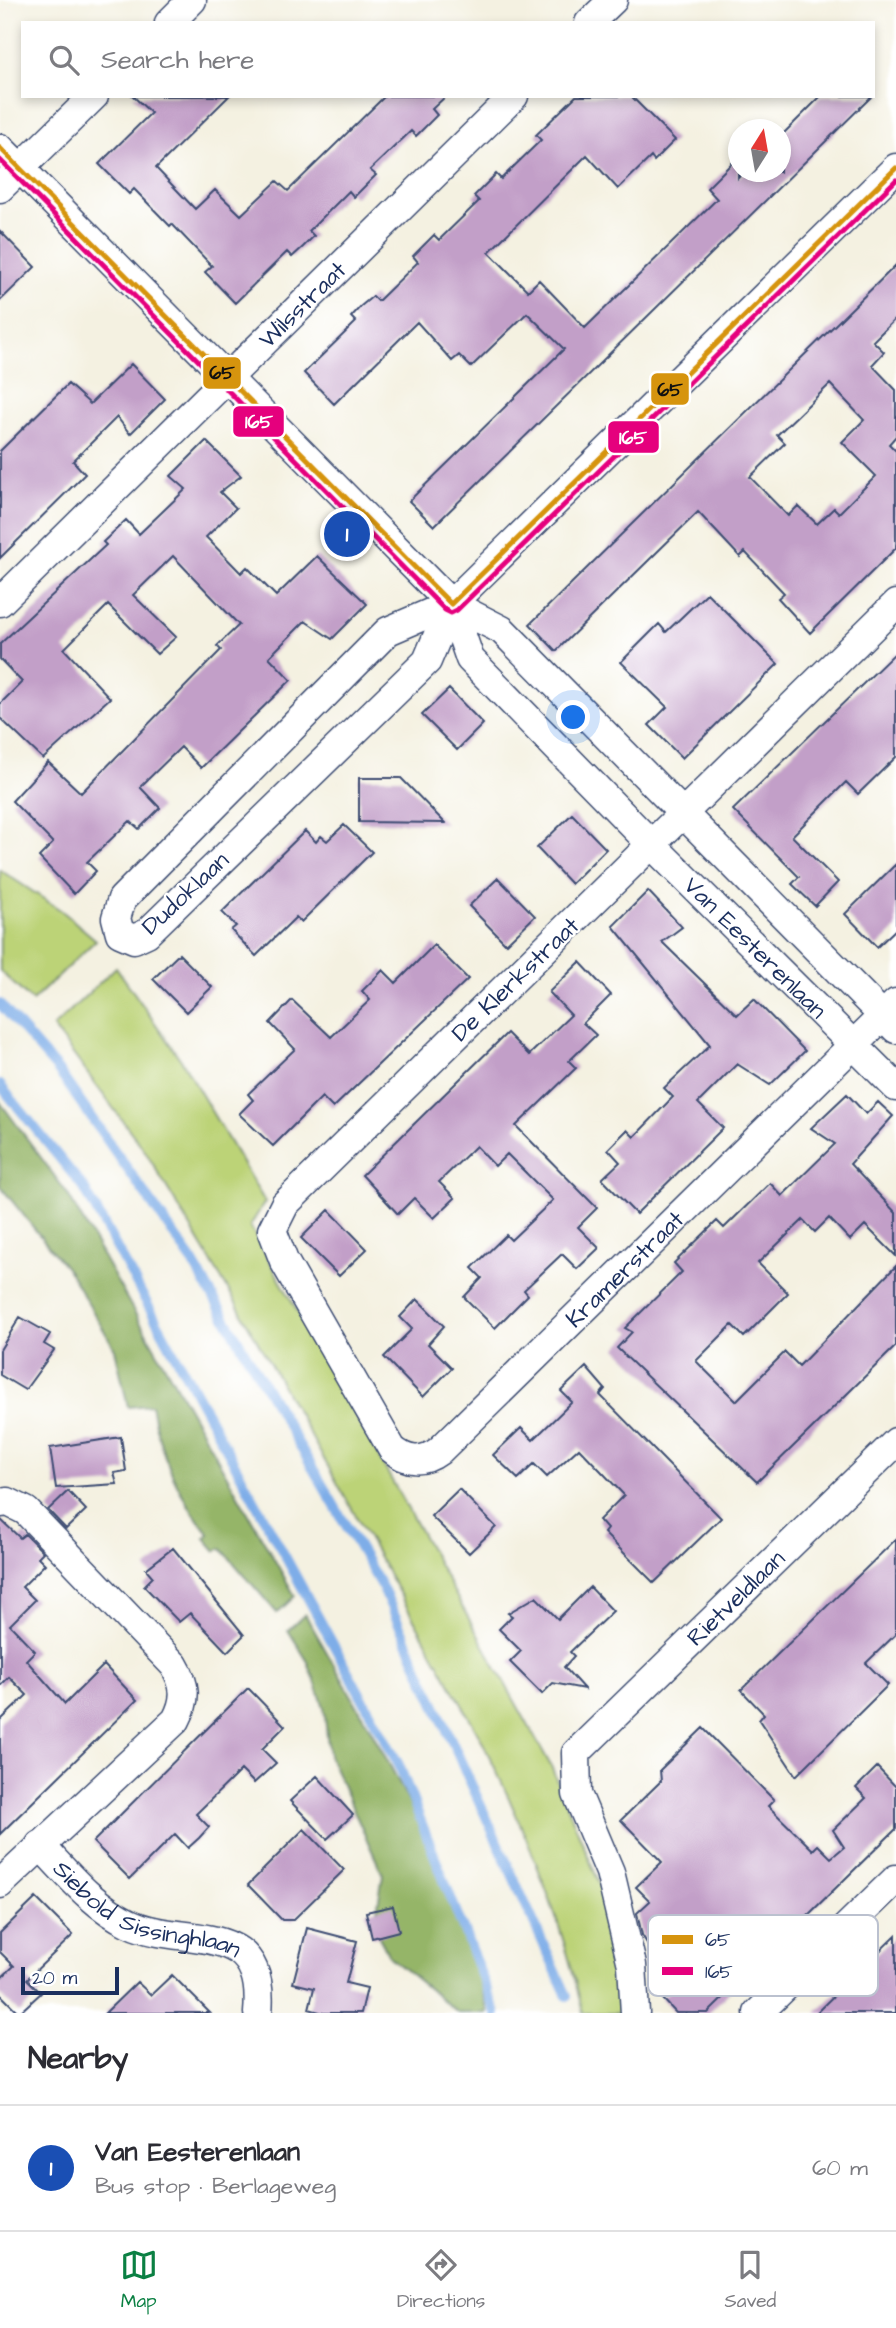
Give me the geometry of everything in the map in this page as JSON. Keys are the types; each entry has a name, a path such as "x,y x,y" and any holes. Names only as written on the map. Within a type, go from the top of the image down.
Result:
{"street":[{"path":"171,21 192,0"},
{"path":"591,21 613,0"},
{"path":"0,188 92,98"},
{"name":"Wilsstraat","path":"0,603 512,98"},
{"path":"0,148 451,604 896,168"},
{"name":"Dudoklaan","path":"451,604 427,661 147,933 134,939 120,933 116,918 122,898 388,631 451,604"},
{"name":"Van Eesterenlaan","path":"451,604 502,630 892,1016"},
{"name":"Van Eesterenlaan","path":"451,604 470,659 652,845 896,1087"},
{"name":"De Klerkstraat","path":"357,1393 284,1261 272,1230 285,1204 896,604"},
{"name":"Kramerstraat","path":"357,1393 392,1449 411,1460 431,1457 855,1044 892,1016"},
{"name":"Rietveldlaan","path":"635,2013 632,1965 610,1872 577,1794 576,1753 896,1442"},
{"path":"0,1503 8,1502 26,1511 174,1665 184,1682 185,1704 176,1720 0,1884"},
{"name":"Siebold Sissinghlaan","path":"40,1845 94,1900 129,1923 165,1934 204,1936 233,1947 253,1967 260,1991 258,2013"},
{"path":"859,1915 896,1879"},
{"path":"758,2013 776,1996"}],"green space":[{"path":"0,870 62,911 96,940 32,1001 0,971"},
{"path":"116,967 183,1063 265,1202 250,1226 551,1766 602,1890 620,2013 583,2013 564,1941 539,1870 478,1733 232,1296 145,1151 53,1027"},
{"path":"0,1102 67,1193 295,1596 277,1613 221,1548 216,1551 205,1538 209,1534 188,1505 165,1457 151,1405 128,1407 115,1349 70,1273 0,1186"},
{"path":"305,1614 386,1758 435,1857 474,1960 488,2013 458,2013 390,1957 374,1928 383,1875 329,1756 324,1707 308,1662 288,1630"}],"building":[{"path":"135,98 227,98 156,168 195,209 215,190 241,215 277,181 288,191 383,98 444,98 432,109 437,115 416,136 411,131 370,170 376,175 354,197 349,191 309,231 314,236 303,247 292,257 287,252 235,303 205,272 212,266 172,224 170,226 134,189 129,194 99,164 151,113"},
{"path":"574,98 633,98 675,140 654,161 651,157 618,189 587,155 489,252 528,291 539,280 585,328 717,199 707,188 728,167 728,182 784,182 434,526 409,501 564,349 527,313 471,367 459,355 452,361 417,322 334,404 304,373 356,322 351,317 361,306 373,296 378,301 418,262 413,256 434,235 439,240 479,201 474,196 496,174 501,179 541,140 536,135"},
{"path":"819,98 870,98 791,176 791,126"},
{"path":"0,231 35,267 0,301"},
{"path":"896,265 896,318 873,341 884,352 872,365 896,390 896,436 889,444 896,451 896,548 810,633 778,598 784,593 745,552 740,557 698,512 556,651 530,624","holes":["830,384 864,420 842,442 876,476 839,513 834,508 817,524 798,506 788,516 750,477 785,443 777,435"]},
{"path":"131,364 165,399 130,434 117,417 73,461 85,474 0,558 0,451 68,384 90,404"},
{"path":"206,441 241,476 220,492 236,508 206,537 241,573 247,567 276,596 317,556 367,604 332,639 305,621 269,657 291,680 201,768 181,747 140,787 160,808 139,829 130,821 87,862 96,871 74,894 39,857 53,843 12,801 48,762 81,793 221,650 217,646 239,625 173,556 133,595 176,637 157,654 108,605 64,649 110,698 43,759 0,718 0,704 22,682 0,659 0,644 106,545 103,542 126,520 139,534 186,489 171,476"},
{"path":"707,593 778,664 682,758 649,725 667,707 621,662 659,624 666,632"},
{"path":"896,652 896,757 858,794 846,782 792,836 838,882 815,906 792,884 799,877 733,810"},
{"path":"449,689 483,724 457,750 422,715"},
{"path":"359,778 401,778 445,823 359,822"},
{"path":"572,814 606,849 571,884 537,848"},
{"path":"344,825 372,852 301,922 296,917 256,956 231,930 236,926 222,912 305,831 316,842 321,836 327,841"},
{"path":"896,864 896,929 877,947 845,914"},
{"path":"498,878 535,916 506,944 469,906"},
{"path":"648,891 682,927 662,942 737,1015 754,999 805,1051 770,1085 737,1064 698,1103 723,1128 636,1214 602,1179 620,1162 608,1149 627,1130 634,1137 673,1097 664,1088 710,1045 613,926"},
{"path":"434,945 468,979 333,1108 322,1097 273,1146 239,1114 253,1100 248,1094 295,1049 270,1023 292,1000 331,1037 370,1000 362,991 383,970 396,983"},
{"path":"179,954 212,987 186,1012 153,979"},
{"path":"580,962 611,995 583,1023 596,1035 569,1061 576,1068 516,1126 597,1208 578,1227 599,1248 577,1269 562,1254 524,1290 528,1295 495,1328 464,1297 482,1278 472,1268 506,1235 511,1240 553,1200 507,1154 495,1166 476,1146 439,1182 455,1198 434,1218 414,1198 398,1214 362,1175 507,1033 529,1055 571,1015 549,992"},
{"path":"847,1094 866,1114 878,1102 893,1116 850,1164 896,1213 896,1256 865,1225 850,1240 829,1218 815,1232 803,1220 758,1263 788,1293 744,1337 732,1325 696,1361 736,1401 785,1352 799,1366 896,1266 896,1346 757,1482 617,1348 632,1332 625,1328 682,1272 674,1263 717,1221 724,1228 770,1183 782,1196 835,1144 811,1128"},
{"path":"329,1210 367,1249 339,1276 301,1238"},
{"path":"417,1299 444,1326 428,1344 452,1368 423,1397 384,1357 412,1329 400,1317"},
{"path":"20,1317 50,1334 44,1344 54,1350 25,1390 0,1375 0,1350"},
{"path":"586,1367 605,1389 600,1395 721,1518 654,1583 604,1533 607,1529 599,1520 624,1495 579,1448 547,1477 534,1464 518,1479 493,1455 521,1428 533,1440 572,1402 561,1391"},
{"path":"121,1437 126,1471 114,1473 117,1484 56,1488 50,1448"},
{"path":"459,1489 496,1527 469,1553 431,1516"},
{"path":"68,1491 86,1510 66,1529 48,1510"},
{"path":"0,1519 20,1538 25,1534 43,1552 38,1557 45,1564 22,1587 35,1600 10,1625 35,1651 26,1660 65,1704 104,1665 137,1700 0,1834 0,1721 27,1695 9,1677 0,1686"},
{"path":"896,1539 896,1634 866,1663 888,1685 796,1776 759,1720 764,1714 741,1690"},
{"path":"173,1548 244,1635 227,1652 190,1613 179,1622 144,1586 153,1577 146,1569"},
{"path":"590,1587 613,1611 570,1652 574,1656 564,1667 584,1689 553,1683 542,1694 510,1662 521,1651 499,1629 512,1616 508,1613 536,1597 558,1619"},
{"path":"248,1688 285,1726 262,1749 276,1763 254,1783 241,1770 196,1814 209,1827 199,1838 188,1848 175,1834 130,1879 93,1842"},
{"path":"703,1728 774,1800 768,1806 813,1850 818,1845 831,1858 844,1847 833,1830 866,1798 856,1788 877,1767 896,1787 896,1829 808,1915 648,1915 648,1945 642,1935 637,1913 650,1901 636,1887 662,1862 621,1820 661,1781 660,1770"},
{"path":"317,1776 353,1815 327,1839 290,1801"},
{"path":"304,1829 344,1870 293,1920 282,1920 248,1885"},
{"path":"36,1898 73,1935 27,1979 41,1993 19,2013 0,1994 0,1979 14,1966 0,1952 0,1933"},
{"path":"393,1906 399,1931 372,1938 366,1912"},
{"path":"307,1928 357,1941 346,1983 367,1988 361,2013 323,2013 309,2009 314,1988 293,1983"},
{"path":"896,1935 896,2013 816,2013 833,1996 878,1996 878,1952"},
{"path":"172,1975 210,2013 105,2013 137,1982 151,1995"},
{"path":"725,1996 708,2013 676,2013 662,1998"}],"waterway":[{"path":"0,1004 57,1069 191,1259 383,1589 567,1996"},
{"path":"0,1085 84,1188 399,1765 496,2013"}],"transit line":[{"name":"65","path":"0,148 451,604 896,168"},
{"name":"165","path":"0,160 445,610 451,613 896,180"}],"place":[{"name":"Van Eesterenlaan","path":"347,534"}]}
